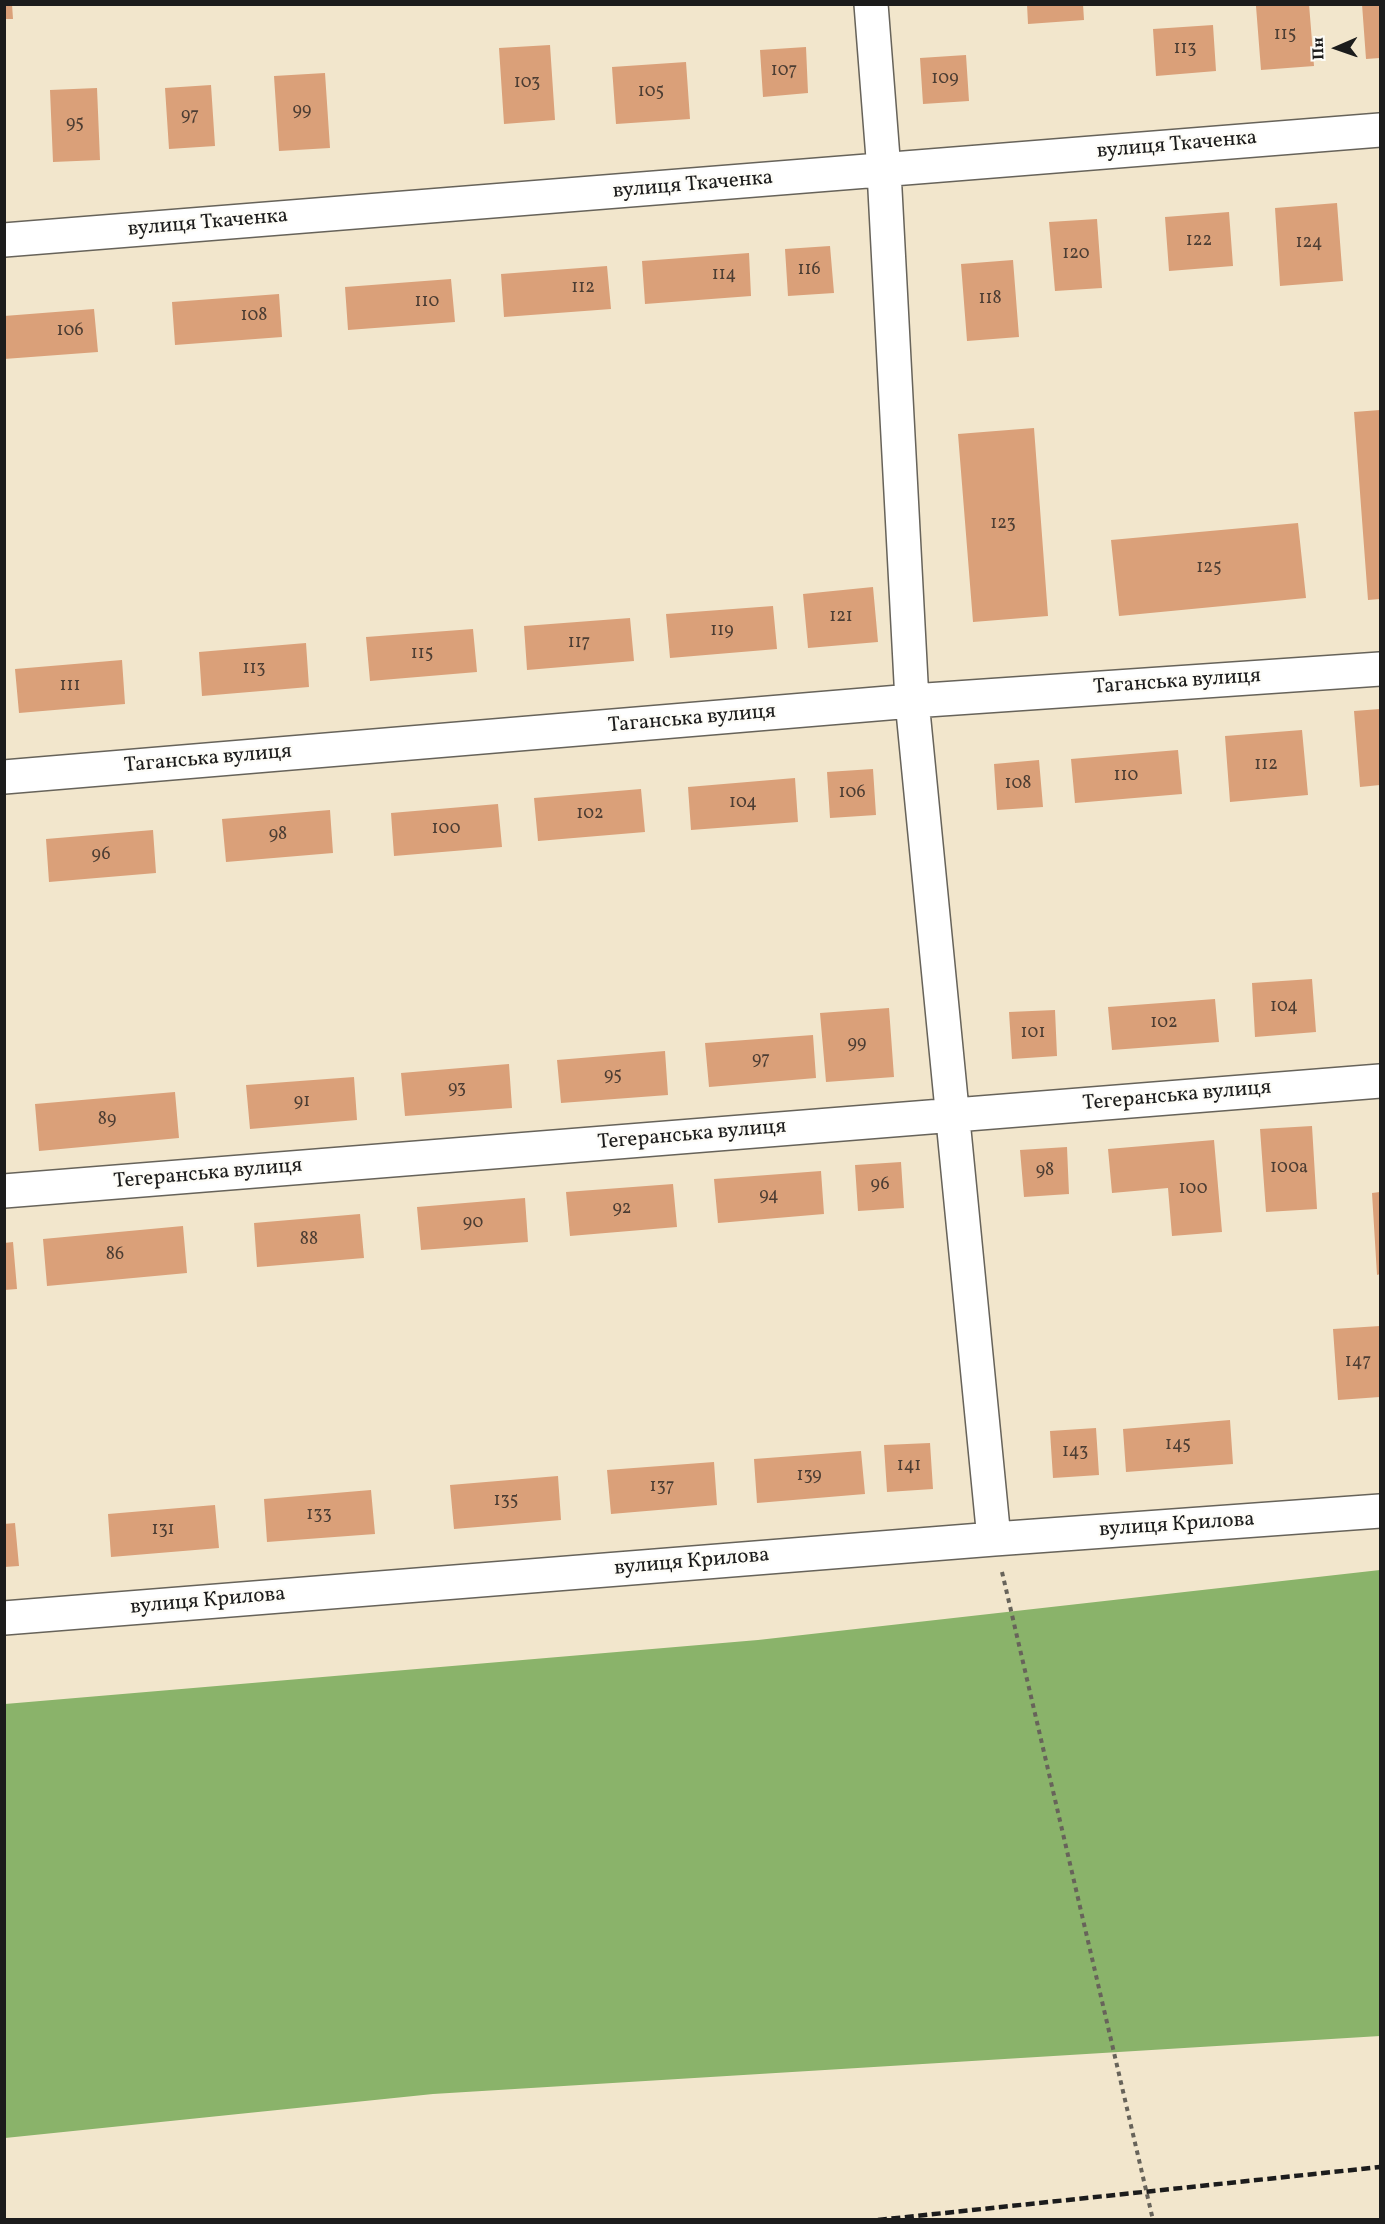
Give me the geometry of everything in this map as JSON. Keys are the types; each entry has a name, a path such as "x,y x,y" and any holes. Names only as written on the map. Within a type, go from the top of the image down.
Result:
{"street":[{"path":"871,4 884,171 912,701 994,1539"},
{"name":"вулиця Ткаченка","path":"4,240 1380,130"},
{"name":"Таганська вулиця","path":"4,777 912,701 1380,669"},
{"name":"Тегеранська вулиця","path":"4,1191 1380,1081"},
{"name":"вулиця Крилова","path":"4,1618 994,1539 1380,1511"}],"path":[{"path":"994,1539 1153,2220"}],"green space":[{"path":"1380,1570 1380,2036 433,2094 5,2138 5,1704 758,1640"}],"building":[{"path":"4,4 12,4 13,19 4,19"},
{"path":"1027,4 1083,4 1084,20 1028,24"},
{"path":"1309,4 1314,66 1261,70 1256,6"},
{"path":"1362,4 1380,4 1380,58 1366,59"},
{"path":"1213,25 1216,71 1156,76 1153,29"},
{"path":"550,45 555,120 504,124 499,48"},
{"path":"806,47 808,93 763,97 760,50"},
{"path":"966,55 969,101 923,104 920,58"},
{"path":"686,62 690,119 616,124 612,67"},
{"path":"325,73 330,148 279,151 274,76"},
{"path":"211,85 215,146 169,149 165,88"},
{"path":"97,88 100,160 53,162 50,90"},
{"path":"1337,203 1343,281 1280,286 1275,208"},
{"path":"1229,212 1233,266 1169,271 1165,217"},
{"path":"1097,219 1102,288 1055,291 1049,222"},
{"path":"830,246 834,293 788,296 785,249"},
{"path":"749,253 751,296 645,304 642,261"},
{"path":"1013,260 1019,337 967,341 961,264"},
{"path":"607,266 611,309 504,317 501,274"},
{"path":"451,279 455,322 348,330 345,287"},
{"path":"279,294 282,337 175,345 172,302"},
{"path":"94,309 98,352 4,359 4,316"},
{"path":"1380,410 1380,599 1368,600 1354,412"},
{"path":"1034,428 1048,616 973,622 958,434"},
{"path":"1298,523 1306,598 1119,616 1111,540"},
{"path":"873,587 878,642 808,648 803,594"},
{"path":"773,606 777,649 670,658 666,614"},
{"path":"630,618 634,661 527,670 524,626"},
{"path":"473,629 477,672 370,681 366,637"},
{"path":"306,643 309,687 202,696 199,652"},
{"path":"122,660 125,704 19,713 15,669"},
{"path":"1380,709 1380,785 1360,787 1354,711"},
{"path":"1302,730 1308,795 1230,802 1225,736"},
{"path":"1178,750 1182,794 1075,803 1071,759"},
{"path":"1039,760 1043,807 997,810 994,764"},
{"path":"873,769 876,815 830,818 827,772"},
{"path":"795,778 798,822 691,830 688,787"},
{"path":"641,789 645,832 538,841 534,798"},
{"path":"498,804 502,847 394,856 391,813"},
{"path":"330,810 333,853 226,862 222,819"},
{"path":"153,830 156,873 49,882 46,839"},
{"path":"1312,979 1316,1032 1255,1037 1252,983"},
{"path":"1215,999 1219,1042 1112,1050 1108,1007"},
{"path":"889,1008 894,1077 826,1082 820,1013"},
{"path":"1055,1010 1057,1056 1012,1059 1009,1012"},
{"path":"813,1035 816,1078 709,1087 705,1043"},
{"path":"665,1051 668,1095 561,1103 557,1060"},
{"path":"509,1064 512,1108 405,1116 401,1073"},
{"path":"354,1077 357,1120 250,1129 246,1085"},
{"path":"175,1092 179,1138 39,1151 35,1104"},
{"path":"1312,1126 1317,1209 1266,1212 1260,1129"},
{"path":"1214,1140 1222,1232 1172,1236 1168,1188 1112,1193 1108,1149"},
{"path":"1067,1147 1069,1194 1024,1197 1020,1150"},
{"path":"901,1162 904,1208 858,1211 855,1165"},
{"path":"821,1171 824,1214 718,1223 714,1179"},
{"path":"673,1184 677,1227 570,1236 566,1192"},
{"path":"1380,1192 1380,1274 1377,1275 1372,1193"},
{"path":"525,1198 528,1242 421,1250 417,1207"},
{"path":"360,1214 364,1258 257,1267 254,1223"},
{"path":"183,1226 187,1273 47,1286 43,1239"},
{"path":"13,1242 17,1289 4,1290 4,1243"},
{"path":"1380,1326 1380,1397 1338,1400 1333,1329"},
{"path":"1230,1420 1233,1464 1126,1472 1123,1429"},
{"path":"1096,1428 1099,1475 1053,1478 1050,1431"},
{"path":"930,1443 933,1489 887,1492 884,1445"},
{"path":"861,1451 865,1494 757,1503 754,1459"},
{"path":"714,1462 717,1505 611,1514 607,1470"},
{"path":"558,1476 561,1520 454,1529 450,1485"},
{"path":"371,1490 375,1534 267,1542 264,1499"},
{"path":"215,1505 219,1548 111,1557 108,1514"},
{"path":"15,1523 19,1566 4,1567 4,1524"}],"railway":[{"path":"878,2220 1380,2167"}]}
